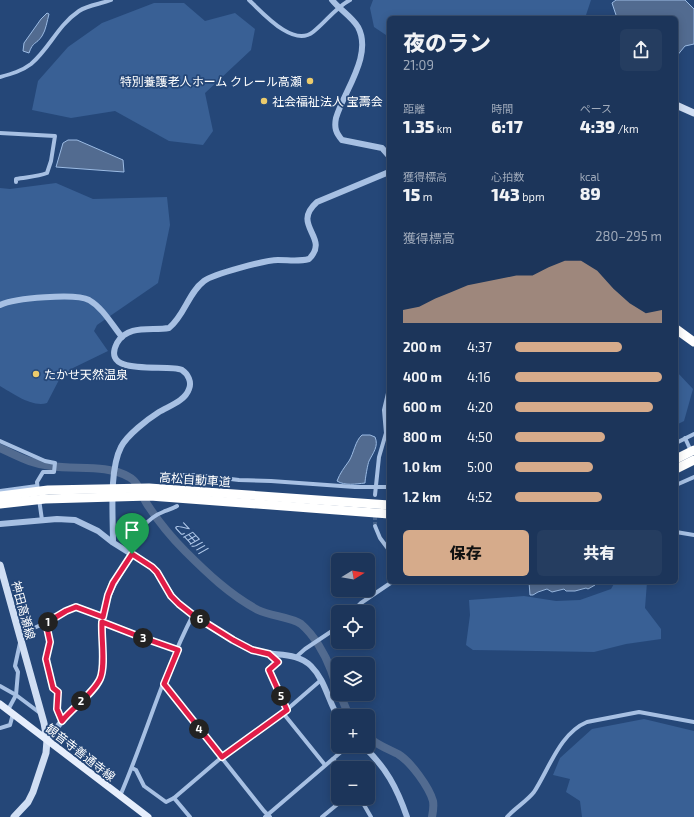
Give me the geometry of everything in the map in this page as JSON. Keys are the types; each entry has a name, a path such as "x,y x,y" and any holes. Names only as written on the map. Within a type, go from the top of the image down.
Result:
{"highway":[{"path":"678,324 694,336"},
{"path":"678,330 694,342"},
{"path":"678,458 694,450"},
{"path":"678,468 694,460"},
{"name":"高松自動車道","path":"149,492 387,514"},
{"name":"高松自動車道","path":"0,496 149,492 387,505"},
{"name":"高松自動車道","path":"0,504 46,495"}],"main road":[{"path":"678,106 694,113"},
{"name":"神田高瀬線","path":"0,565 2,583 20,638 47,740 46,754 33,792 28,802 14,817"},
{"name":"観音寺善通寺線","path":"0,704 148,817"}],"street":[{"path":"0,77 18,71 31,64 44,51 61,26 81,10 111,0"},
{"path":"249,0 280,28 299,36 312,33 338,7 350,0"},
{"path":"332,0 338,7 348,14 358,28 363,43 362,57 338,112 335,124 336,133 342,140 382,148 387,154"},
{"path":"0,132 55,136 51,161 46,173 39,176 16,179 16,182"},
{"path":"113,542 114,469 121,446 127,438 158,412 183,397 189,390 190,384 187,374 182,370 175,368 136,367 121,363 115,355 115,349 124,334 138,329 169,328 178,319 198,285 208,278 270,260 296,261 308,259 315,250 316,244 313,235 308,228 307,216 309,210 317,202 387,173"},
{"path":"0,305 22,299 51,297 87,299 97,306 122,337"},
{"path":"375,495 379,457 386,433 384,410 387,397"},
{"path":"678,442 686,440 694,434"},
{"path":"686,440 694,456"},
{"path":"0,441 45,461 55,463 54,472 43,472 37,482 42,520"},
{"path":"175,480 179,475 197,475 239,480 355,487 387,487"},
{"path":"678,484 694,477"},
{"path":"0,491 37,486"},
{"path":"47,740 62,721 95,687 101,678 103,662 102,620 108,595 130,552 136,536 151,520 163,512 178,506"},
{"path":"0,524 42,520 75,520 90,526 152,567 157,572 171,596 193,615 252,650 269,654 296,656 302,659 310,666 321,680 334,709"},
{"path":"375,526 380,538 387,547"},
{"path":"678,532 694,535"},
{"path":"359,605 389,584"},
{"path":"0,728 10,725 11,712 16,695 18,672 15,666 20,638 66,611 76,607 138,636 178,650"},
{"path":"120,796 193,615"},
{"path":"46,623 50,642 46,659 53,688 58,692 57,709 62,721"},
{"path":"296,656 331,632"},
{"path":"269,654 278,662 269,670 287,710"},
{"path":"132,768 136,770 144,786 166,802 174,798 222,757 287,710 321,680"},
{"path":"164,684 268,816 340,753"},
{"path":"0,686 16,695 41,713"},
{"path":"506,817 532,793 566,737 579,725 587,722 639,712 694,722"},
{"path":"283,713 325,765"},
{"path":"371,753 393,782 407,817"},
{"path":"174,798 190,817"},
{"path":"322,817 337,805"},
{"path":"364,805 371,817"}],"shaded area":[{"path":"373,0 591,0 586,16 387,16 387,36 374,27 370,8"},
{"path":"616,0 685,0 694,9 694,44 685,46 678,55 678,16 616,16 612,3"},
{"path":"154,3 184,3 205,21 235,13 255,29 251,50 205,93 213,131 203,145 169,141 115,111 71,118 32,110 38,81 68,47 102,23"},
{"path":"47,13 49,14 42,36 33,45 29,53 23,51 24,43"},
{"path":"68,140 77,140 123,160 124,172 56,167 63,143"},
{"path":"56,183 93,199 167,197 170,225 158,283 97,325 94,331 108,351 73,368 61,376 47,403 41,404 29,402 0,386 0,188 10,189"},
{"path":"678,373 693,389 684,421 678,424"},
{"path":"362,435 370,435 375,437 376,440 375,449 369,462 365,483 340,483 337,481 351,458 358,440"},
{"path":"529,584 595,584 588,589 566,591 564,589 552,592 547,589 530,595"},
{"path":"614,584 647,584 645,608 661,629 661,639 626,644 594,652 473,650 466,645 470,615 469,600 524,596 556,601 580,600 611,589"},
{"path":"644,719 694,731 694,817 582,817 580,801 566,792 570,779 553,775 560,758 592,729"}],"waterway":[{"name":"乙田川","path":"0,448 25,459 44,465 111,470 132,479 138,485 145,500 160,523 193,559 238,598 258,610 292,620 306,628 315,639 331,670"},
{"name":"乙田川","path":"343,701 346,709"},
{"name":"乙田川","path":"375,742 403,758 424,782 433,801 432,817"}],"tunnel":[{"path":"375,513 375,526"}],"place":[{"name":"特別養護老人ホーム クレール高瀬","path":"310,81"},
{"name":"社会福祉法人 宝壽会","path":"264,101"},
{"name":"たかせ天然温泉","path":"36,374"}],"route":[{"path":"132,554 157,572 171,596 193,615 252,650 269,654 278,662 269,670 287,710 222,757 164,684 178,650 102,622 101,634 103,662 101,678 95,687 62,721 57,709 58,692 53,688 46,659 50,642 46,623 76,607 103,617 108,595 113,583 132,554"}]}
